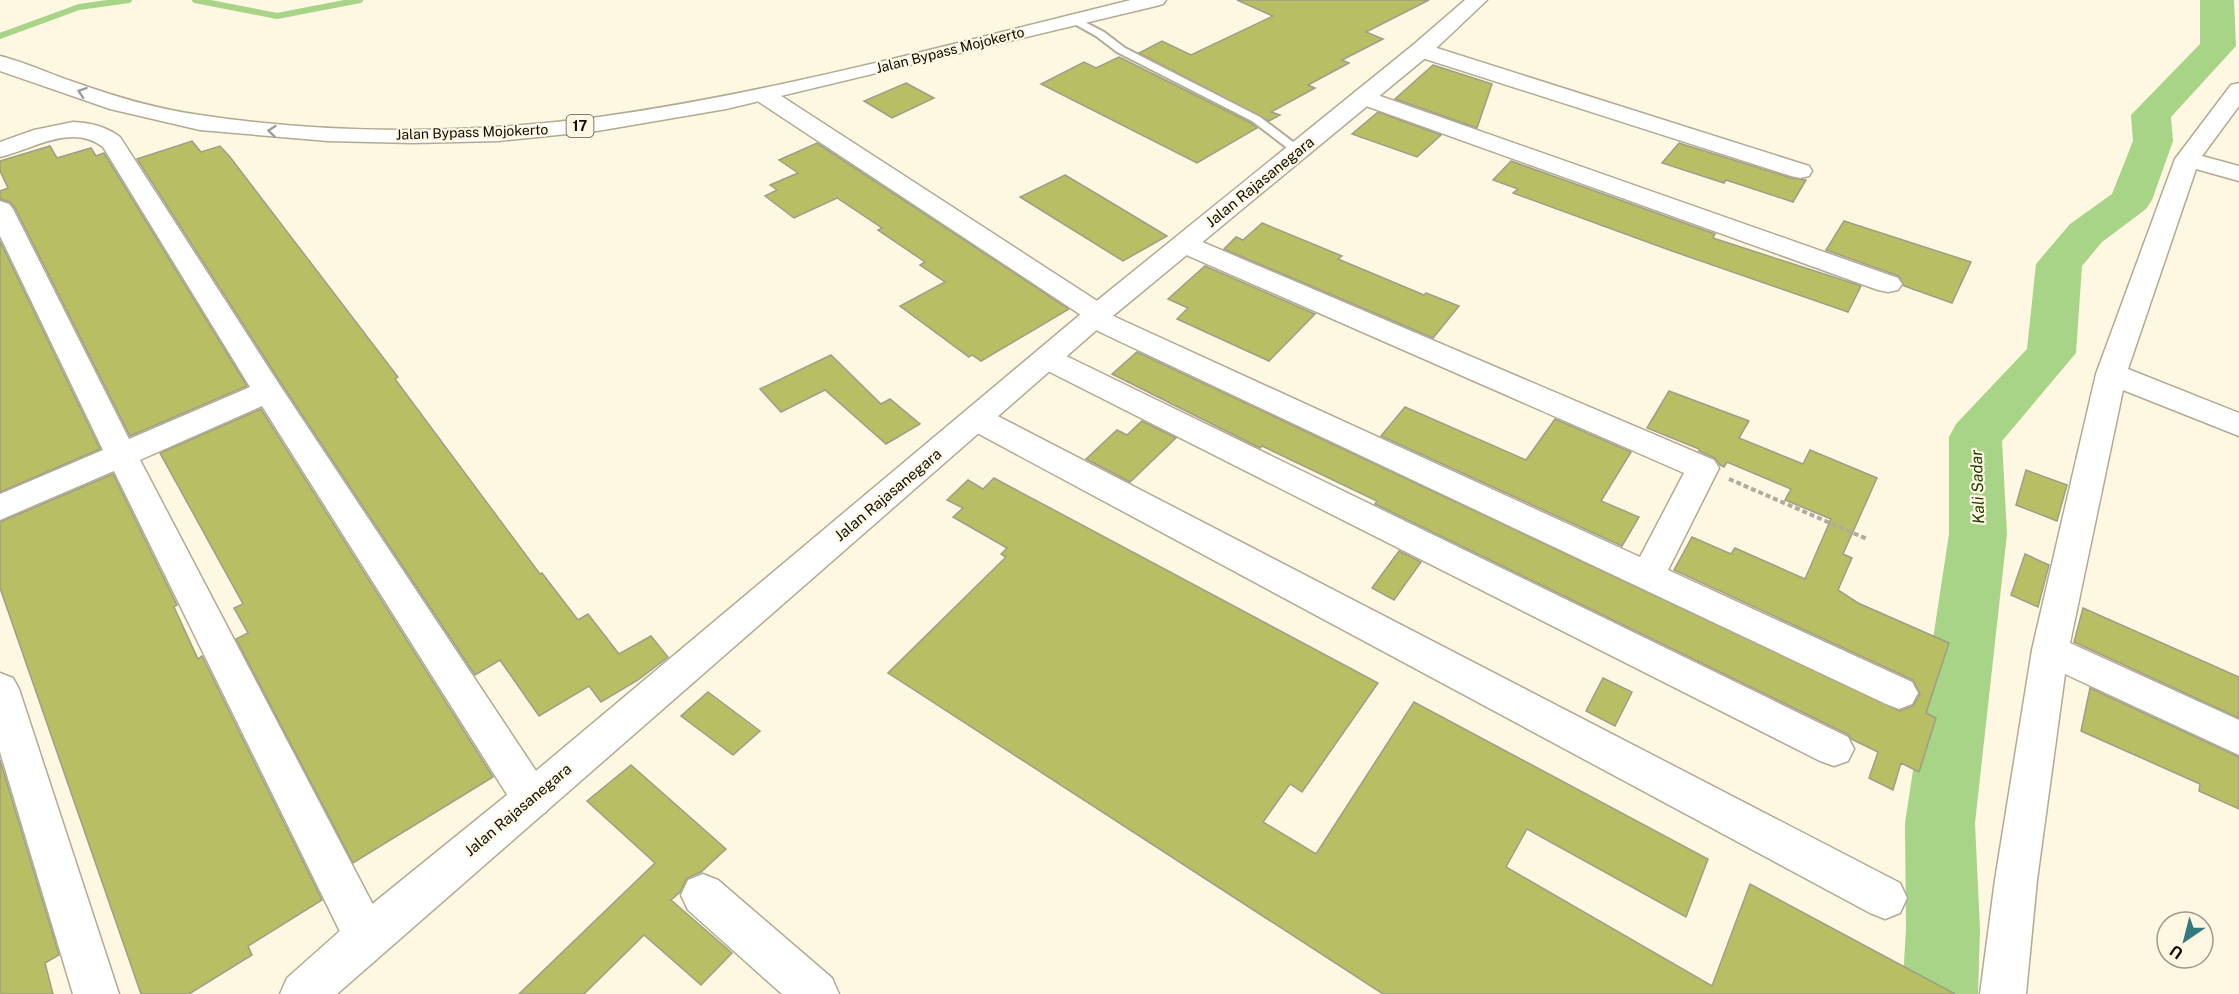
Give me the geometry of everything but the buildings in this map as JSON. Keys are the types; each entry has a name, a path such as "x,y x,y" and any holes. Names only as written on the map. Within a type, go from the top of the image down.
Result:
{"main road":[{"name":"Jalan Bypass Mojokerto","path":"6,52 136,90 233,110 288,116 385,121 471,119 565,112 646,102 750,83 1097,0"},
{"name":"Jalan Bypass Mojokerto","path":"6,52 114,103 158,115 274,131 373,136 452,135 551,130 634,119 764,95 1156,0"},
{"name":"Jalan Rajasanegara","path":"303,994 366,937 532,799 1096,316 1421,50 1477,0"},
{"path":"1421,50 1800,171"},
{"path":"2003,994 2016,880 2050,650 2111,374 2187,159 2239,90"},
{"path":"764,95 1096,316 1899,693"},
{"path":"1363,97 1888,284"},
{"path":"0,150 45,136 81,129 105,134 532,799"},
{"path":"2187,159 2239,174"},
{"path":"0,209 122,456 366,937"},
{"path":"1184,244 1703,468 1648,575"},
{"path":"1048,358 1834,749"},
{"path":"2111,374 2239,425"},
{"path":"0,508 268,391"},
{"path":"977,419 1885,898"},
{"path":"2050,650 2239,738"},
{"path":"0,689 96,994"},
{"path":"703,895 816,994"}],"lane":[{"path":"1075,20 1100,34 1121,51 1256,119 1299,151"}],"path":[{"path":"1703,468 1867,539"}],"waterway":[{"path":"0,36 79,7 129,0"},
{"path":"195,0 277,16 360,0"},
{"name":"Kali Sadar","path":"1940,994 1943,930 1940,823 1978,534 1975,437 2051,353 2059,264 2086,233 2131,200 2153,141 2151,115 2218,46 2217,0"}]}
